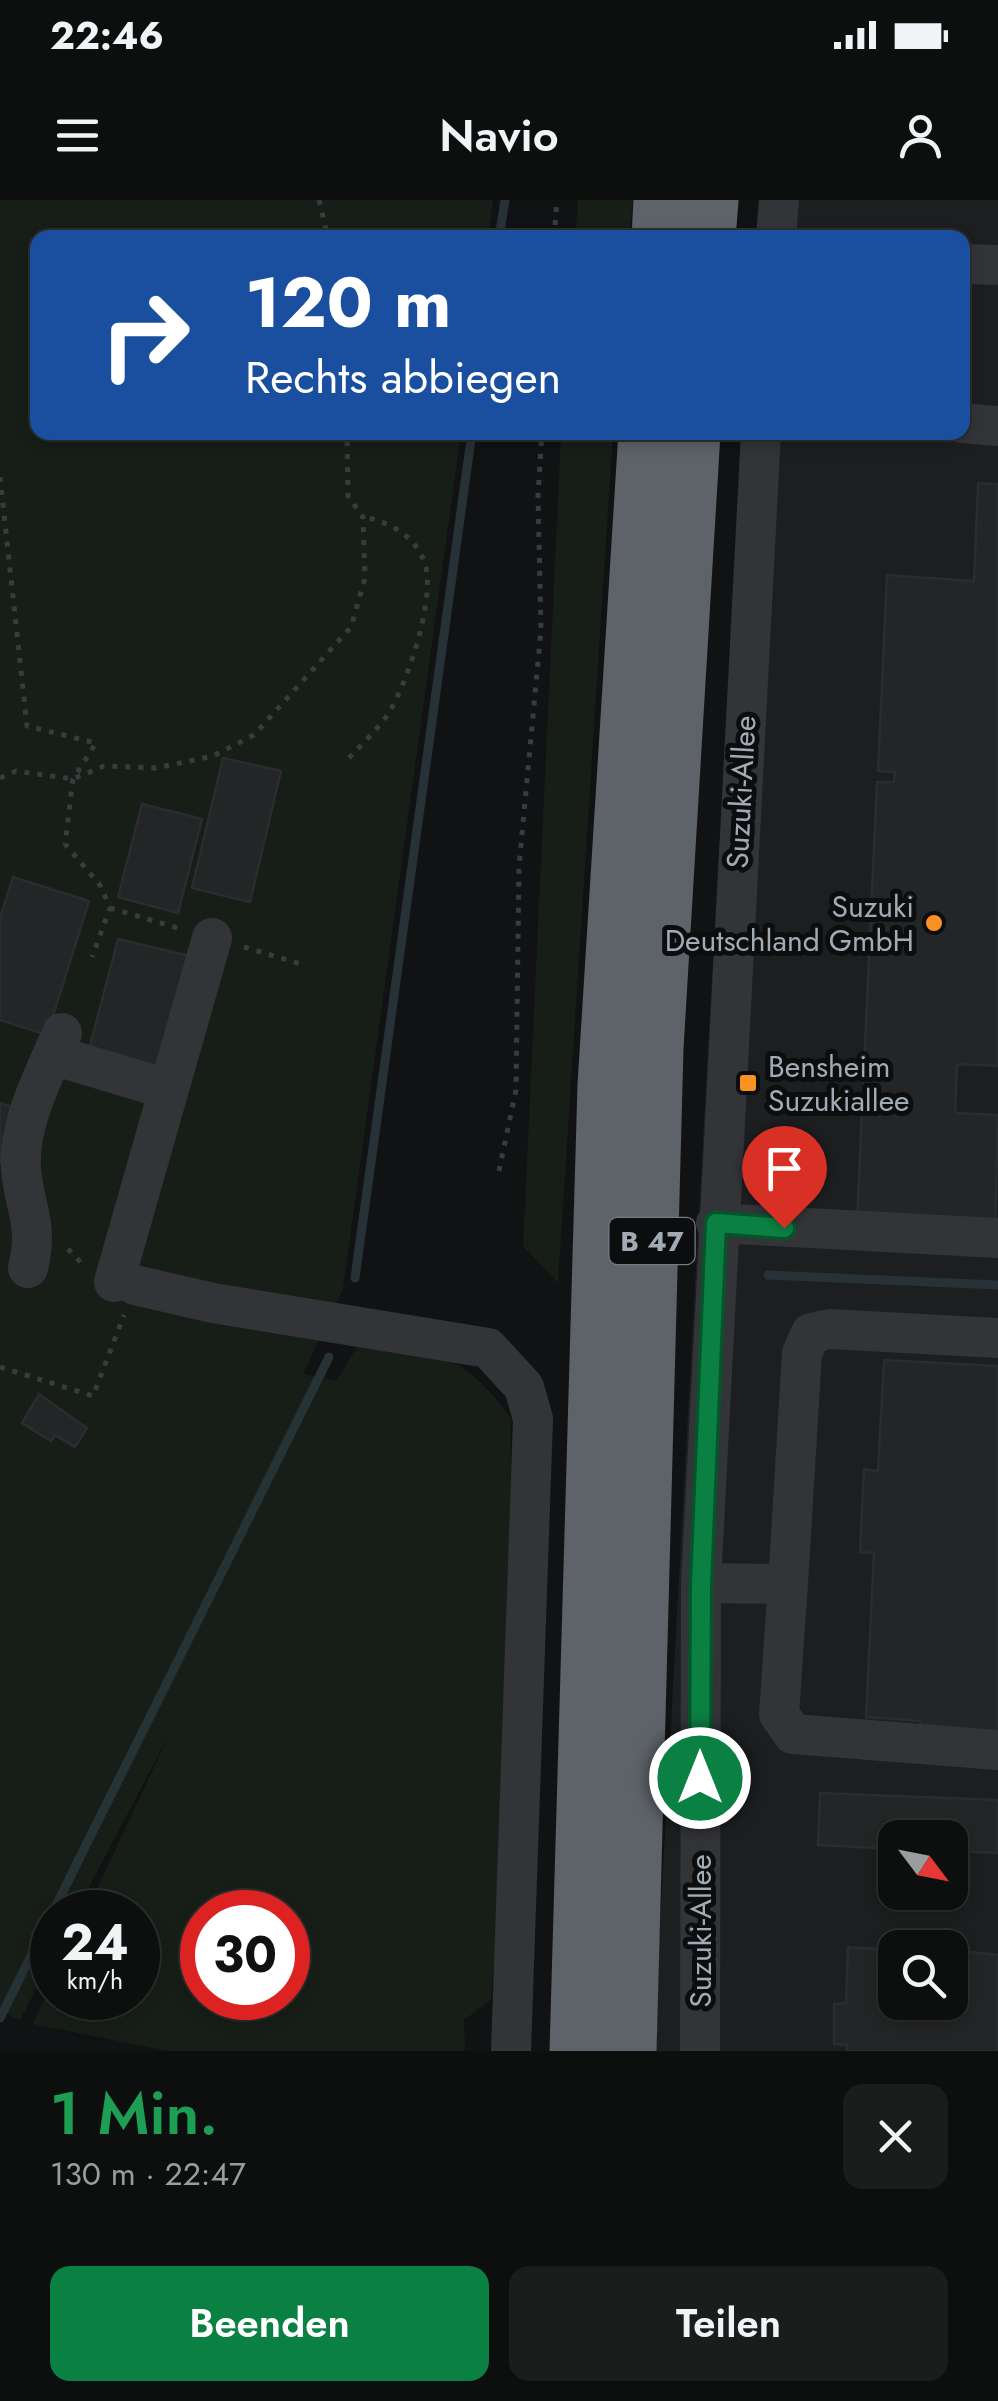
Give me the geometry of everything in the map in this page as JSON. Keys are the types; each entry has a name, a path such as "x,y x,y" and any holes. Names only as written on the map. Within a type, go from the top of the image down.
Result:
{"highway":[{"path":"659,230 661,200"},
{"path":"709,230 711,200"},
{"name":"B 47","path":"577,2051 605,1084 645,440"},
{"name":"B 47","path":"629,2051 656,1048 693,440"}],"street":[{"path":"777,230 779,200"},
{"path":"970,264 998,265"},
{"path":"970,424 998,426"},
{"name":"Suzuki-Allee","path":"700,2051 701,1584 716,1223 761,440"},
{"path":"212,938 166,1100 124,1283 213,1303 488,1348 508,1365 524,1387 532,1420 510,2051"},
{"path":"28,1268 36,1234 21,1166 30,1110 58,1044 157,1086 166,1100"},
{"path":"716,1223 998,1238"},
{"path":"998,1338 830,1329 811,1333 802,1353 780,1714 786,1728 803,1736 998,1750"},
{"path":"701,1584 788,1584"}],"path":[{"path":"319,200 326,230"},
{"path":"555,230 557,200"},
{"path":"0,778 16,771 73,779 104,766 156,768 213,756 254,735 351,628 365,578 362,517 348,496 347,440"},
{"path":"498,1171 516,1090 519,866 541,630 538,495 541,440"},
{"path":"0,477 27,726 96,743 73,779 65,844 100,885 110,908 92,957"},
{"path":"349,758 387,715 410,664 424,600 426,568 407,535 385,521 362,517"},
{"path":"0,1367 94,1396 124,1283"}],"shaded area":[{"path":"0,200 493,200 489,230 30,230 30,440 460,440 343,1289 303,1374 336,1381 359,1344 429,1354 461,1367 493,1395 511,1418 509,1785 491,2000 464,2020 465,2051 168,2051 33,2024 35,2020 160,2020 160,1890 96,1890 170,1733 88,1890 30,1890 30,2001 20,2020 0,2011"},
{"path":"578,200 633,200 630,230 576,230"},
{"path":"764,200 998,200 998,2051 653,2051 718,867 748,440 970,440 970,230 762,230"},
{"path":"561,440 613,440 558,1283 523,1246"}],"building":[{"name":"Suzuki Deutschland GmbH","path":"978,483 998,484 998,1066 957,1064 955,1113 998,1115 995,1227 857,1221 877,782 894,782 895,772 878,771 887,575 974,581"},
{"path":"223,758 281,771 250,902 192,888"},
{"path":"142,804 202,819 178,913 118,897"},
{"path":"13,877 89,901 47,1035 0,1020 0,918"},
{"path":"118,939 194,957 166,1071 89,1050"},
{"path":"0,1103 19,1109 0,1164"},
{"path":"884,1360 998,1366 998,1738 920,1734 920,1721 866,1717 874,1553 860,1552 864,1469 878,1471"},
{"path":"39,1394 87,1428 75,1447 55,1435 51,1441 22,1423"},
{"path":"820,1793 998,1800 998,1853 968,1852 968,1820 878,1820 878,1848 818,1845"},
{"path":"848,1947 878,1949 878,2020 968,2020 968,1952 998,1955 998,2051 847,2051 847,2045 834,2044 834,2004 846,2003"}],"waterway":[{"path":"500,230 505,200"},
{"path":"355,1278 471,440"},
{"path":"768,1275 998,1285"},
{"path":"0,2018 329,1357"}],"place":[{"name":"Suzuki Deutschland GmbH","path":"934,923"},
{"name":"Bensheim Suzukiallee","path":"748,1083"}],"route":[{"path":"700,1778 701,1584 716,1223 784,1228"}]}
